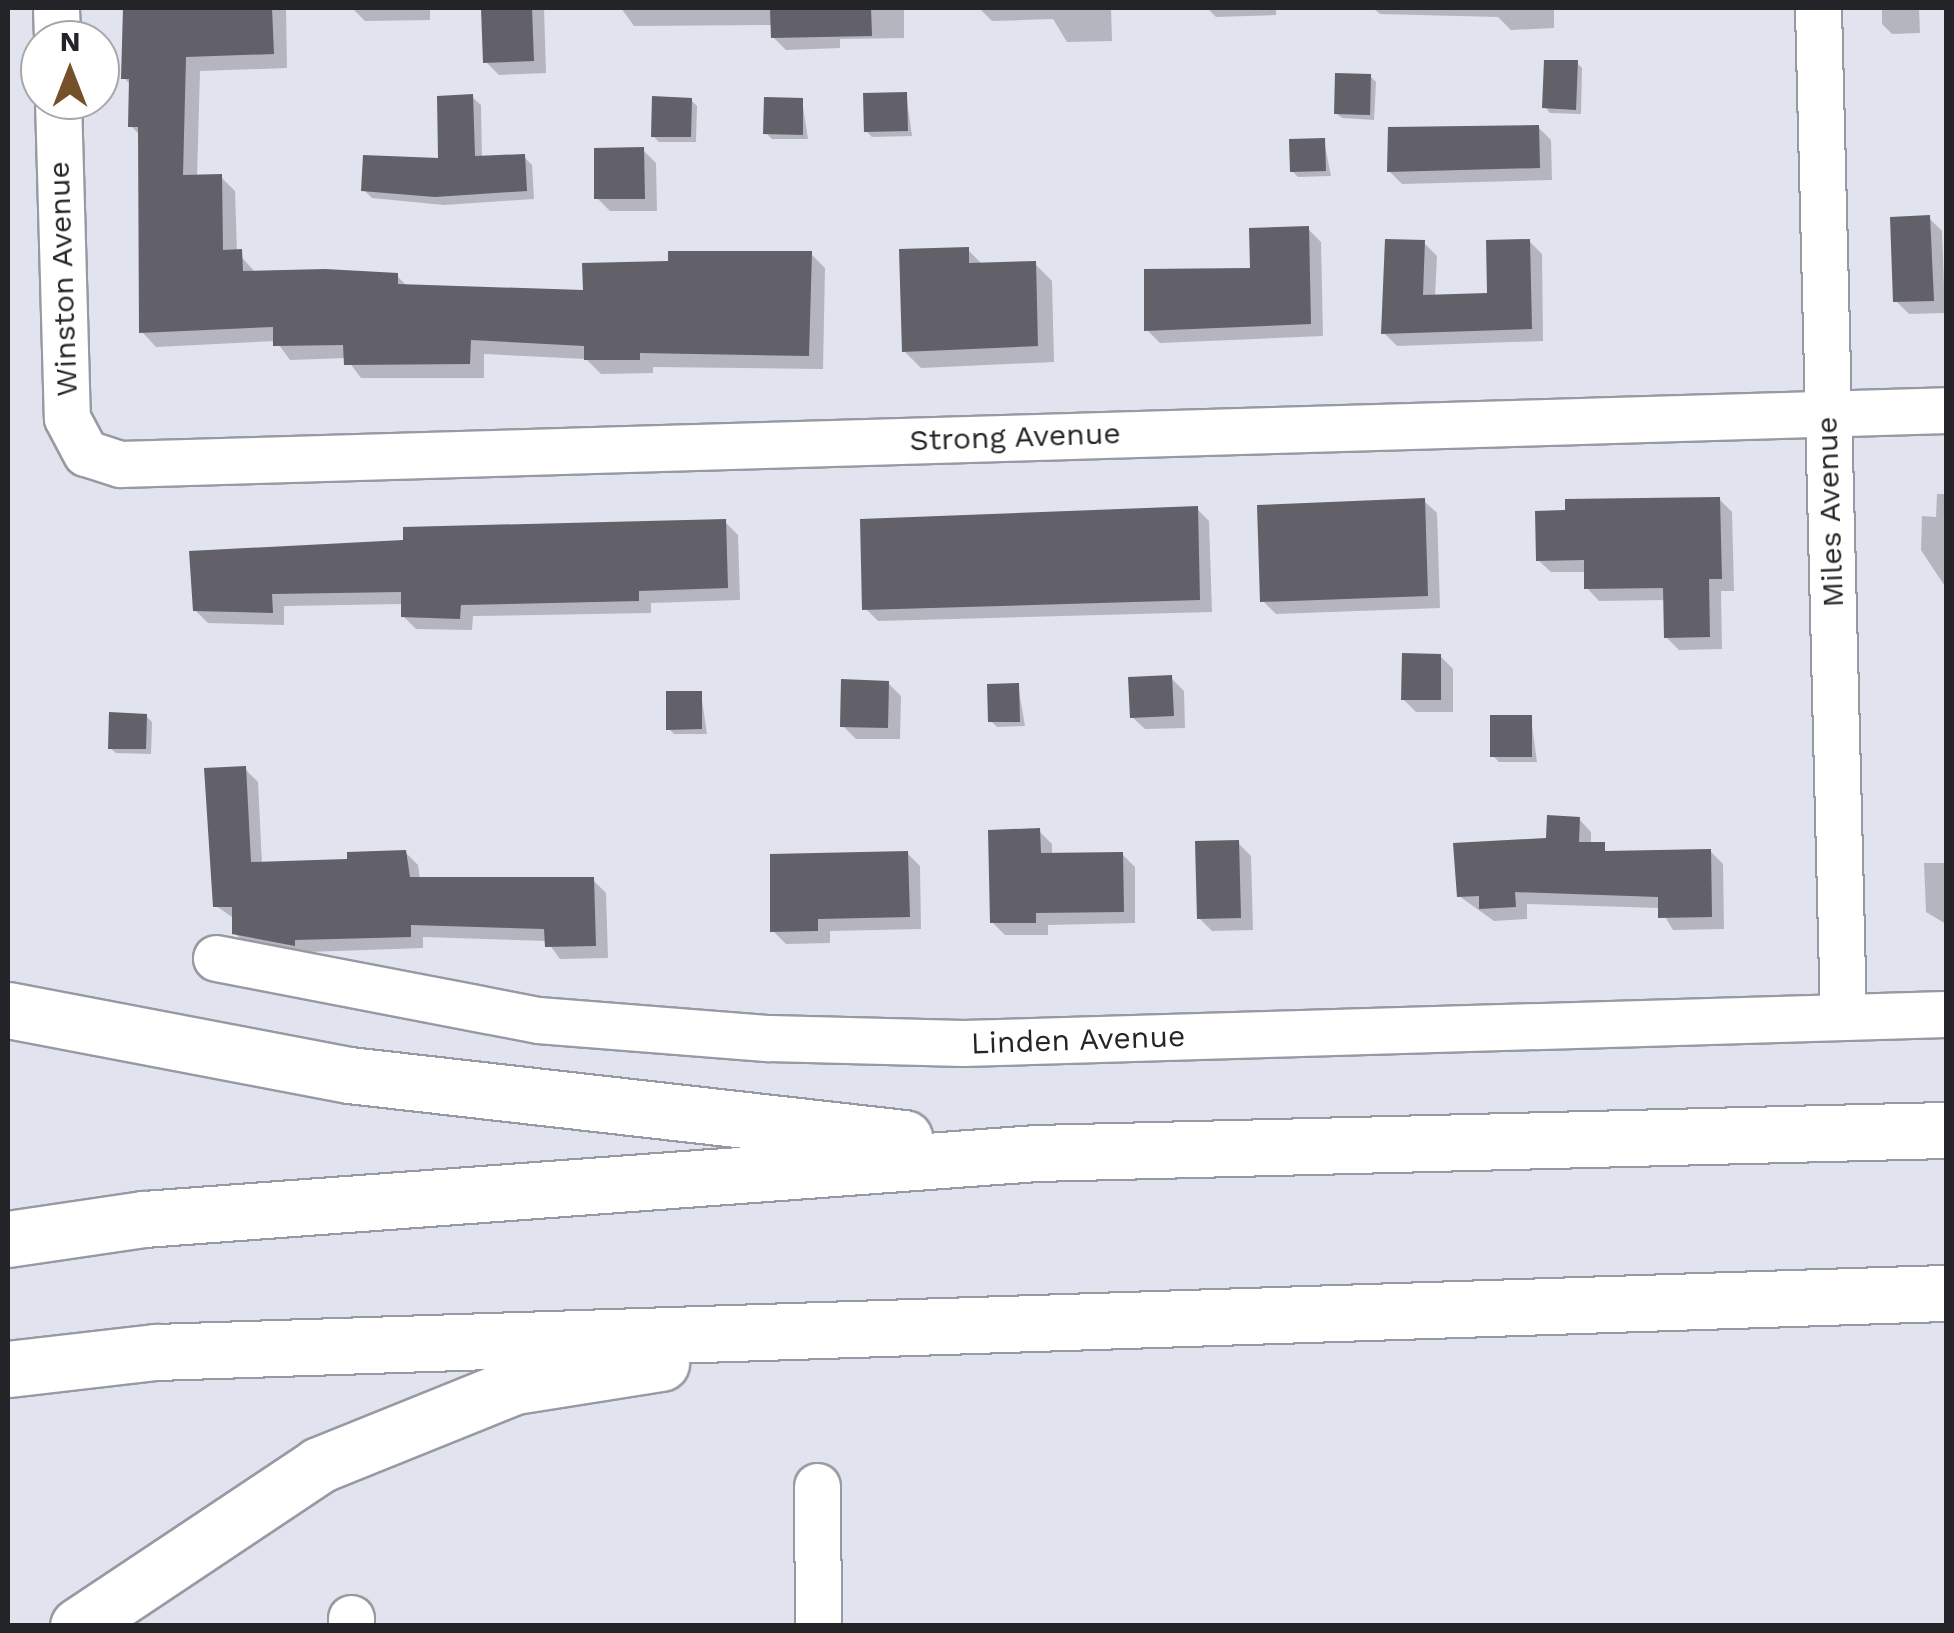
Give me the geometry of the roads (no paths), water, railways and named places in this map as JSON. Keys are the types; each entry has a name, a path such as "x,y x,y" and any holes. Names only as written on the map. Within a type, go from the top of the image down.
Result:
{"highway":[{"path":"8,1010 349,1075 1036,1153"},
{"path":"8,1239 144,1220 1036,1153 1946,1130"},
{"path":"8,1369 156,1352 901,1324 1946,1293"},
{"path":"78,1626 319,1466 515,1386 901,1324"}],"street":[{"name":"Miles Avenue","path":"1818,8 1843,1017"},
{"name":"Winston Avenue","path":"59,120 67,418 86,452"},
{"name":"Strong Avenue","path":"86,452 120,464 1946,410"},
{"name":"Linden Avenue","path":"216,958 538,1020 769,1038 963,1044 1946,1014"},
{"path":"817,1486 818,1626"}]}
